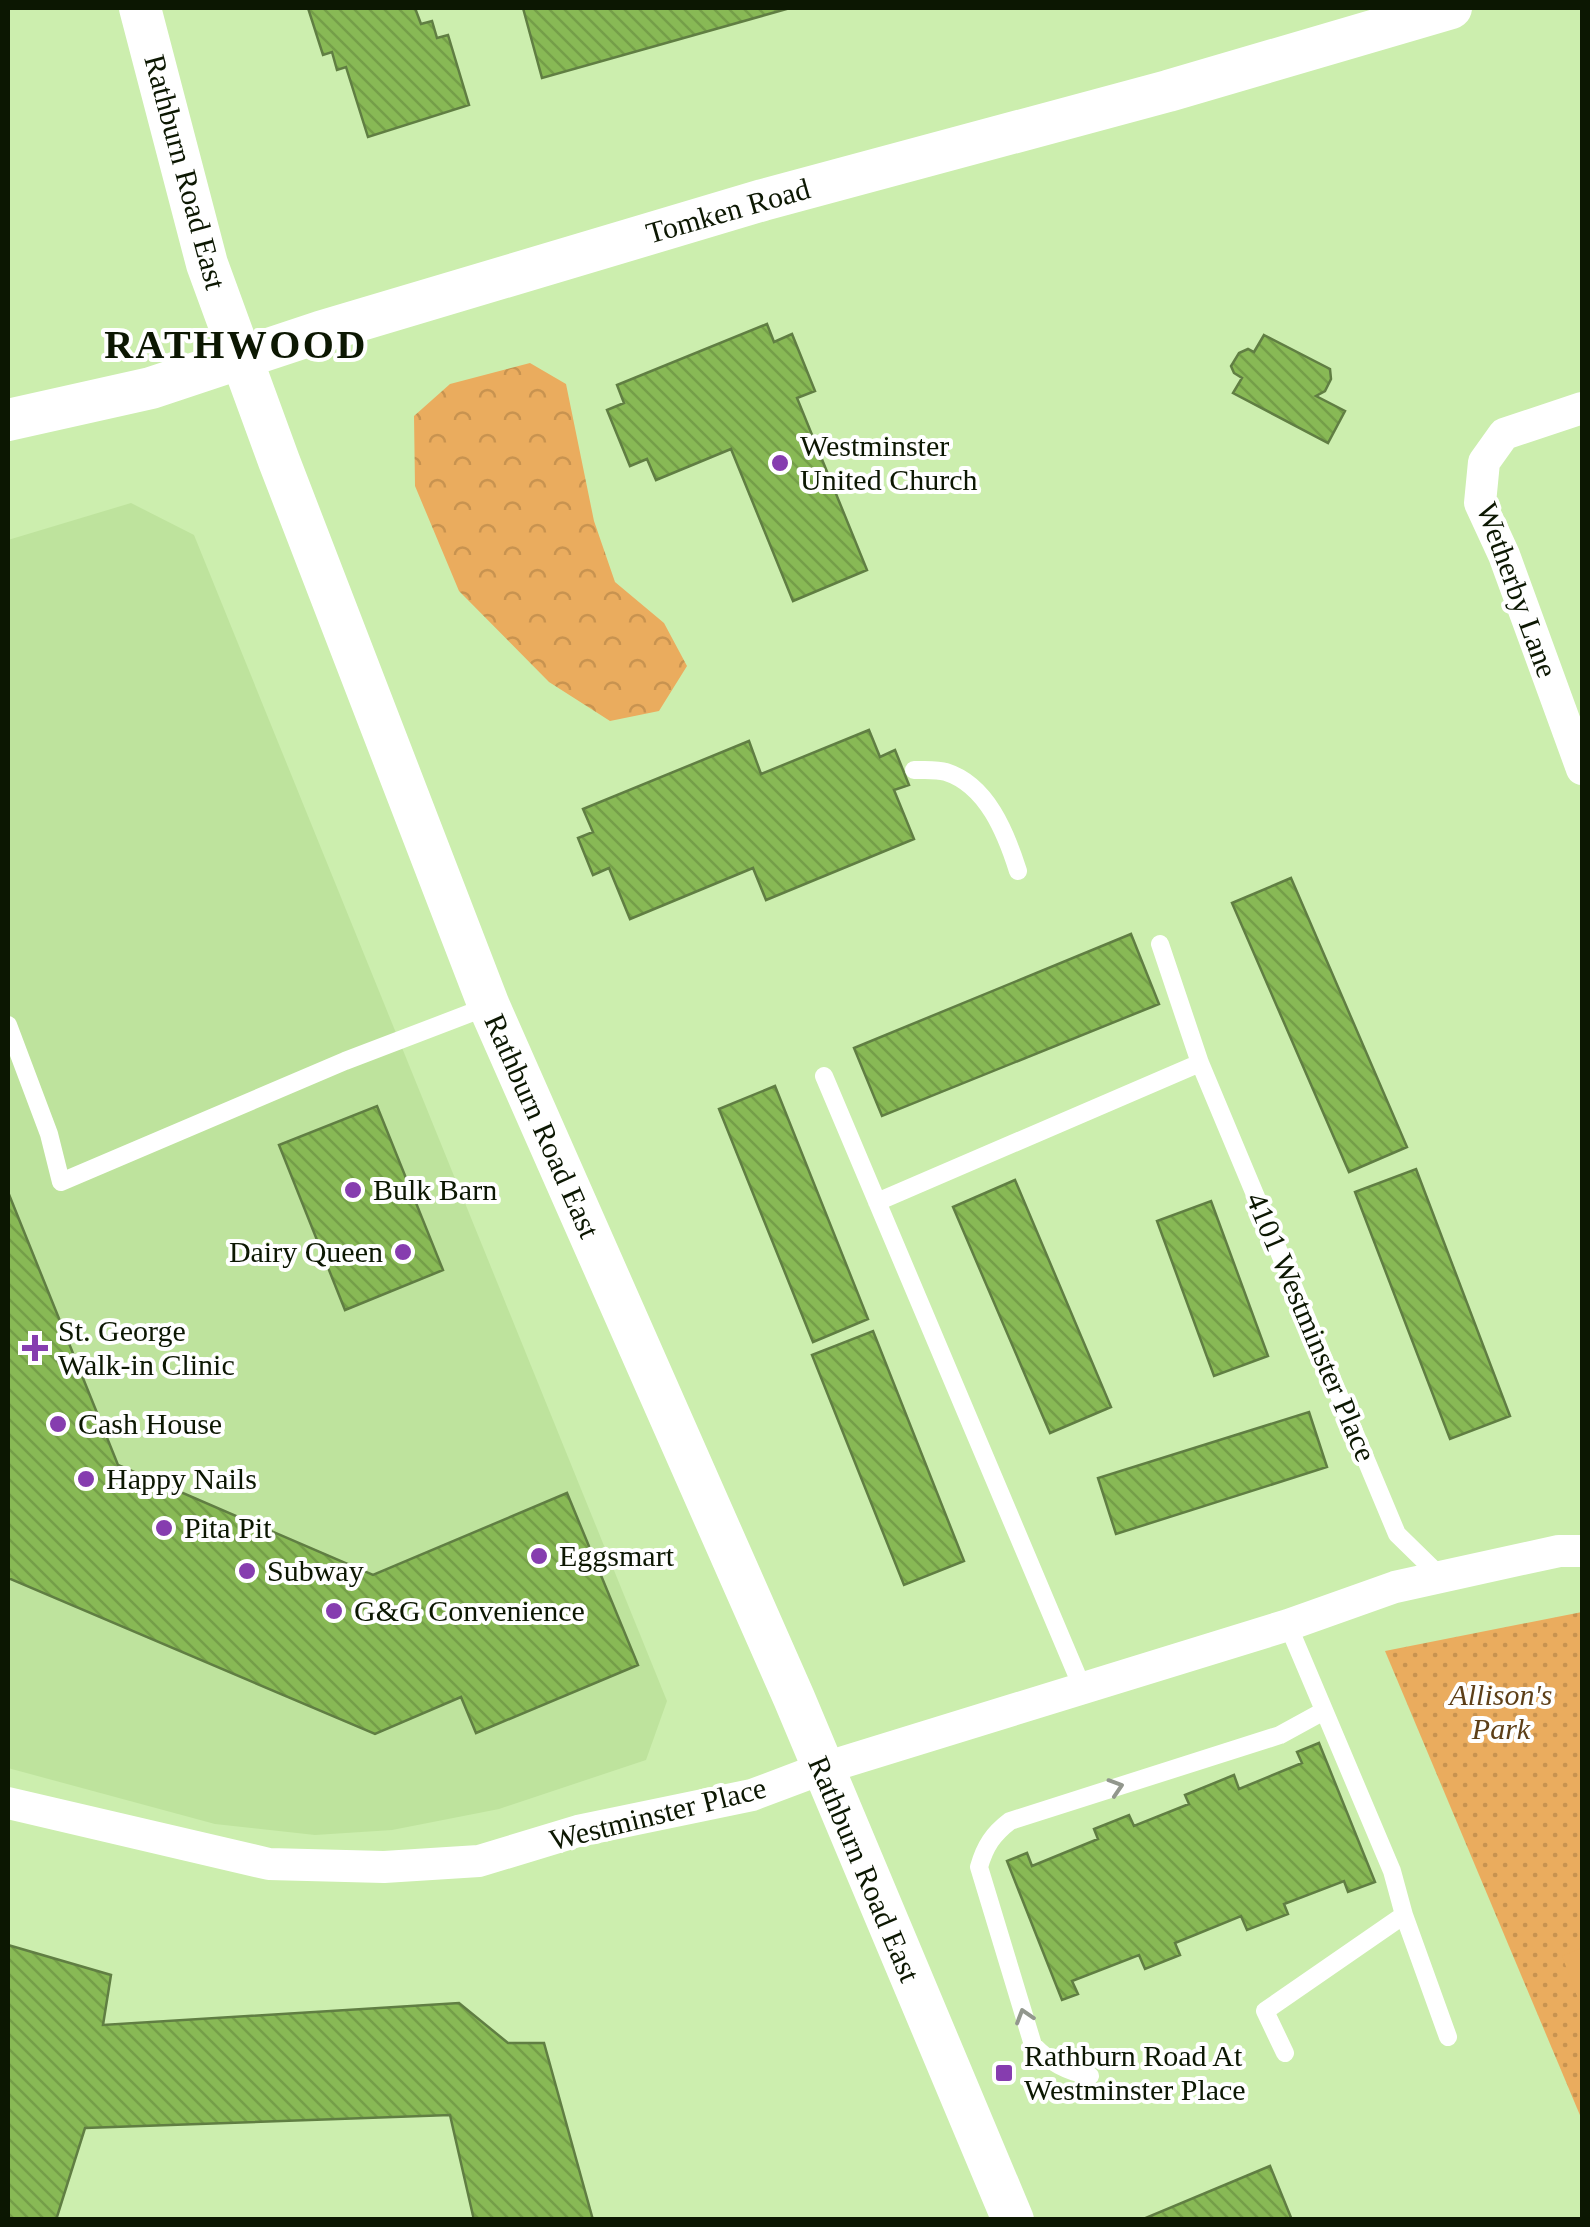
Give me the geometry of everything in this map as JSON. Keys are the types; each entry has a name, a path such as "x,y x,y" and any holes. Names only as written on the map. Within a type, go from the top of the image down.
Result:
{"street":[{"name":"Rathburn Road East","path":"140,8 207,264 489,1006 794,1698 1013,2220"},
{"name":"Tomken Road","path":"8,420 150,388 762,200 1168,91 1451,8"},
{"name":"Wetherby Lane","path":"1582,408 1504,434 1484,462 1480,503 1504,555 1582,770"},
{"name":"Westminster Place","path":"8,1804 270,1864 384,1868 479,1861 578,1831 752,1795 822,1769 1288,1625 1395,1587 1559,1551 1582,1551"}],"lane":[{"path":"914,770 944,771 966,782 986,803 1006,834 1018,870"},
{"name":"4101 Westminster Place","path":"1160,944 1200,1063 1397,1534 1441,1577"},
{"path":"8,1025 49,1134 61,1182 345,1061 489,1006"},
{"path":"877,1202 1200,1063"},
{"path":"824,1076 1082,1687"},
{"path":"1288,1625 1392,1871 1448,2037"},
{"path":"1090,2076 1068,2072 1033,2045 979,1866 984,1848 1010,1821 1280,1735 1322,1712"},
{"path":"1285,2053 1265,2011 1404,1915"}],"shaded area":[{"path":"131,503 194,535 667,1701 646,1760 499,1809 392,1830 315,1835 215,1824 8,1768 8,540"}],"green space":[{"path":"530,363 566,384 594,521 615,582 664,623 687,666 659,711 610,721 549,682 459,591 415,486 414,416 450,384"},
{"name":"Allison's Park","path":"1582,1612 1582,2120 1385,1651"},
{"path":"1582,1948 1582,2009 1562,1956"}],"building":[{"path":"308,8 415,8 421,24 432,21 437,38 448,35 469,105 368,137 346,67 337,70 332,52 323,55"},
{"path":"523,8 790,8 542,78"},
{"name":"Westminster United Church","path":"767,324 774,342 792,334 815,391 797,398 867,570 793,601 731,449 656,480 647,459 630,466 607,410 624,403 617,385"},
{"path":"1264,335 1330,369 1331,379 1325,391 1316,396 1345,411 1328,443 1233,393 1242,378 1231,366 1239,353 1248,349 1254,352"},
{"path":"869,730 880,757 895,750 909,785 894,790 914,839 766,900 753,868 630,919 609,868 593,875 578,838 593,832 583,809 749,741 761,774"},
{"path":"1291,878 1407,1147 1349,1172 1232,903"},
{"path":"1131,934 1159,1004 882,1116 854,1048"},
{"path":"775,1086 868,1319 813,1342 719,1109"},
{"path":"377,1106 443,1270 345,1310 279,1145"},
{"path":"1416,1169 1510,1416 1450,1439 1355,1192"},
{"path":"1015,1180 1111,1407 1050,1433 953,1207"},
{"path":"8,1192 118,1465 373,1575 567,1493 638,1665 476,1733 461,1697 375,1734 8,1578"},
{"path":"1211,1201 1268,1356 1214,1376 1157,1221"},
{"path":"873,1331 964,1561 904,1585 812,1355"},
{"path":"1309,1412 1327,1467 1116,1534 1098,1478"},
{"path":"1319,1743 1375,1882 1348,1892 1344,1881 1284,1904 1288,1914 1247,1930 1241,1916 1175,1943 1180,1955 1145,1969 1139,1955 1072,1981 1078,1994 1062,2000 1007,1861 1027,1853 1032,1866 1098,1839 1094,1829 1129,1815 1134,1826 1189,1804 1185,1795 1234,1775 1239,1789 1302,1763 1297,1752"},
{"path":"8,1945 111,1975 103,2025 459,2003 508,2043 544,2043 593,2220 474,2220 450,2115 85,2128 56,2220 8,2220"},
{"path":"1270,2166 1292,2220 1143,2220 1143,2219"}],"place":[{"name":"Westminster United Church","path":"780,463"},
{"name":"Bulk Barn","path":"353,1190"},
{"name":"Dairy Queen","path":"403,1252"},
{"name":"St. George Walk-in Clinic","path":"35,1348"},
{"name":"Cash House","path":"58,1424"},
{"name":"Happy Nails","path":"86,1479"},
{"name":"Pita Pit","path":"164,1528"},
{"name":"Eggsmart","path":"539,1556"},
{"name":"Subway","path":"247,1571"},
{"name":"G&G Convenience","path":"334,1611"},
{"name":"Rathburn Road At Westminster Place","path":"1004,2073"}],"district":[{"name":"RATHWOOD","path":"236,344"}]}
